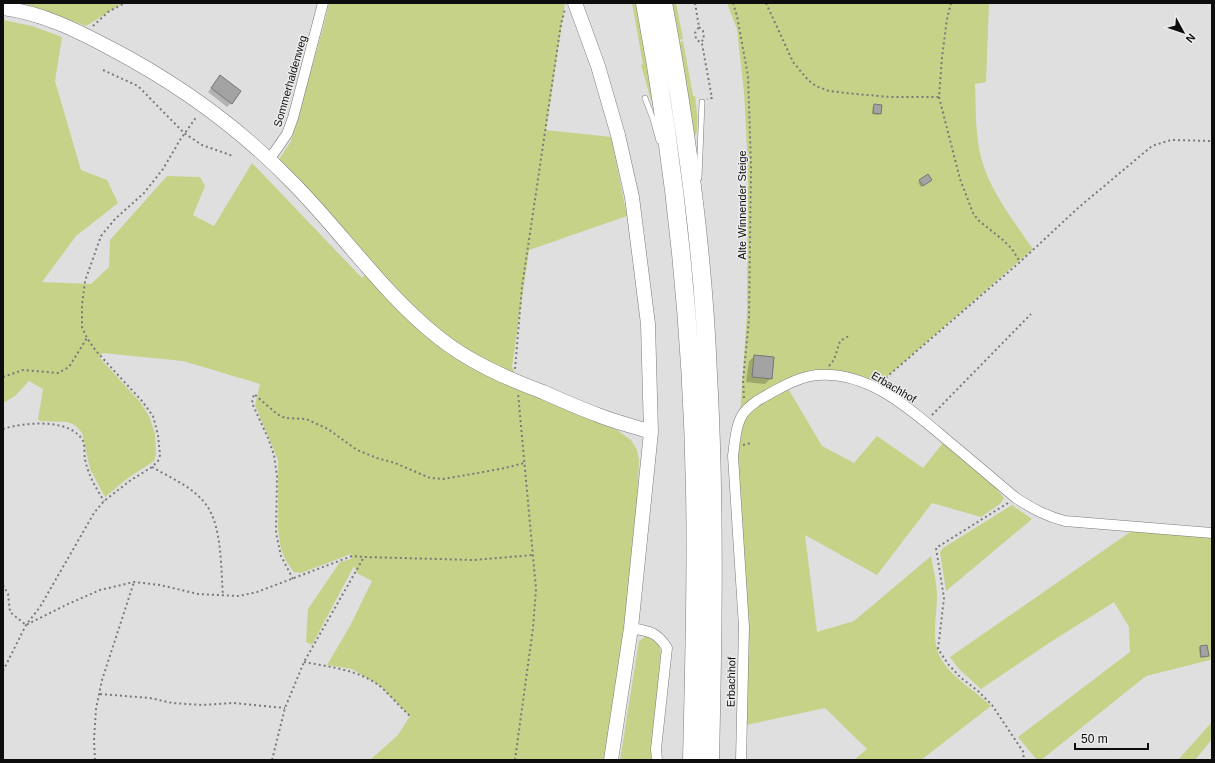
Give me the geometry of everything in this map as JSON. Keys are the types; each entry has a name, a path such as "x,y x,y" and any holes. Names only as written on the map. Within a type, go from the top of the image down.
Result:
{"highway":[{"path":"646,3 663,103 667,157 682,262 691,383 695,564 692,760"},
{"path":"663,3 680,102 693,198 704,316 710,416 713,567 710,760"}],"street":[{"name":"Sommerhaldenweg","path":"269,160 287,134 293,118 323,3"},
{"path":"574,3 598,66 618,135 632,197 648,324 651,432 632,628 611,760"},
{"path":"3,8 18,10 50,20 86,35 133,60 166,80 203,106 269,160 318,210 411,314 461,353 486,368 516,382 599,416 651,432"},
{"name":"Erbachhof","path":"741,760 744,627 733,456 738,424 742,413 756,401 786,385 817,375 822,375 841,377 863,382 875,387 898,401 926,422 1016,498 1033,510 1049,517 1065,521 1212,533"},
{"path":"632,628 653,632 662,640 667,648 656,750 657,760"}],"lane":[{"path":"645,98 653,119 660,145"},
{"path":"693,198 699,177 702,101"}],"path":[{"path":"86,35 95,23 108,12 125,3"},
{"path":"515,760 534,628 536,589 515,368 522,287 561,24 567,3"},
{"path":"695,3 699,27 703,31 704,38 700,43"},
{"name":"Alte Winnender Steige","path":"733,3 737,16 748,76 752,165 749,319 743,381 744,401 747,408"},
{"path":"766,3 792,62 808,80 816,86 829,91 856,94 890,97 939,97"},
{"path":"951,3 947,19 942,57 939,97 960,179 973,213 978,220 1003,240 1020,262"},
{"path":"699,27 695,33 696,39 702,44 712,98 702,101"},
{"path":"103,70 138,86 184,134 202,145 233,156"},
{"path":"3,670 26,625 40,606 94,513 104,501 131,480 152,467 158,461 160,455 158,435 153,416 142,401 111,368 87,338 82,327 82,305 85,281 101,236 115,219 144,193 163,169 203,106"},
{"path":"875,387 1020,262 1078,208 1152,146 1171,140 1212,141"},
{"path":"926,422 1031,314"},
{"path":"822,375 834,360 840,341 849,336"},
{"path":"3,376 23,370 58,373 69,367 87,338"},
{"path":"293,579 281,556 276,533 277,476 274,455 252,402 254,394 277,414 285,418 306,419 328,429 357,450 395,463 430,478 443,478 472,474 524,463"},
{"path":"3,429 31,423 56,426 73,431 84,442 84,459 89,474 104,501"},
{"path":"152,467 193,491 207,505 215,519 223,596"},
{"path":"1016,498 936,548 944,598 938,649 948,664 960,677 978,691 992,705 1024,753 1023,760"},
{"path":"26,625 100,590 134,582 160,585 198,594 239,596 257,592 352,556 474,560 533,555"},
{"path":"272,760 285,708 304,662 364,557"},
{"path":"95,760 94,740 96,709 102,680 134,582"},
{"path":"3,585 8,594 10,612 26,625"},
{"path":"304,662 350,671 366,678 380,686 410,716"},
{"path":"100,694 150,698 172,703 233,703 285,708"}],"green space":[{"path":"23,3 123,3 86,26"},
{"path":"329,3 565,3 546,130 611,137 627,216 529,250 512,367 524,392 617,430 631,440 637,450 639,460 636,524 625,627 606,760 370,760 398,735 410,716 380,686 352,669 327,665 350,626 372,581 357,573 354,566 312,645 306,642 308,609 340,562 351,559 351,554 301,573 294,572 286,561 281,549 278,531 278,460 255,405 260,384 183,361 103,353 99,357 141,403 150,418 155,434 156,455 154,461 128,478 105,497 90,469 82,433 76,426 68,422 40,421 38,419 43,389 29,381 15,396 3,403 3,20 32,26 62,37 55,81 81,170 107,180 118,203 76,236 42,282 91,284 109,267 110,240 167,176 200,177 205,186 193,215 214,226 252,163 362,278 376,265 278,161 291,141"},
{"path":"632,3 637,3 656,108 653,107 641,65 643,64"},
{"path":"670,3 676,3 683,39 679,40 680,42 683,41 693,96 695,96 697,128 695,136 694,132"},
{"path":"727,3 989,3 986,82 975,84 978,142 986,173 997,196 1033,249 875,387 832,375 786,385 822,446 854,463 877,436 923,468 943,443 993,485 1004,498 1000,504 981,517 932,503 877,575 805,535 817,632 854,621 931,556 937,591 935,635 937,650 944,664 950,671 991,706 921,760 854,760 867,749 825,708 746,725 737,458 747,313 748,166 744,92 737,29"},
{"path":"1012,505 1032,519 946,591 940,552 943,548"},
{"path":"1133,530 1212,537 1212,657 1210,660 1146,676 1041,760 1037,760 1018,737 1130,652 1129,627 1114,602 1046,645 981,689 959,669 950,657"},
{"path":"647,635 654,637 659,644 661,653 652,755 653,760 620,760 639,641"},
{"path":"1211,723 1212,739 1195,760 1178,760"}],"building":[{"path":"220,75 241,91 232,104 211,88"},
{"path":"874,104 882,105 881,114 873,113"},
{"path":"928,174 932,180 923,186 919,180"},
{"path":"754,355 774,357 772,379 752,377"},
{"path":"1207,645 1209,656 1201,657 1200,646"}]}
